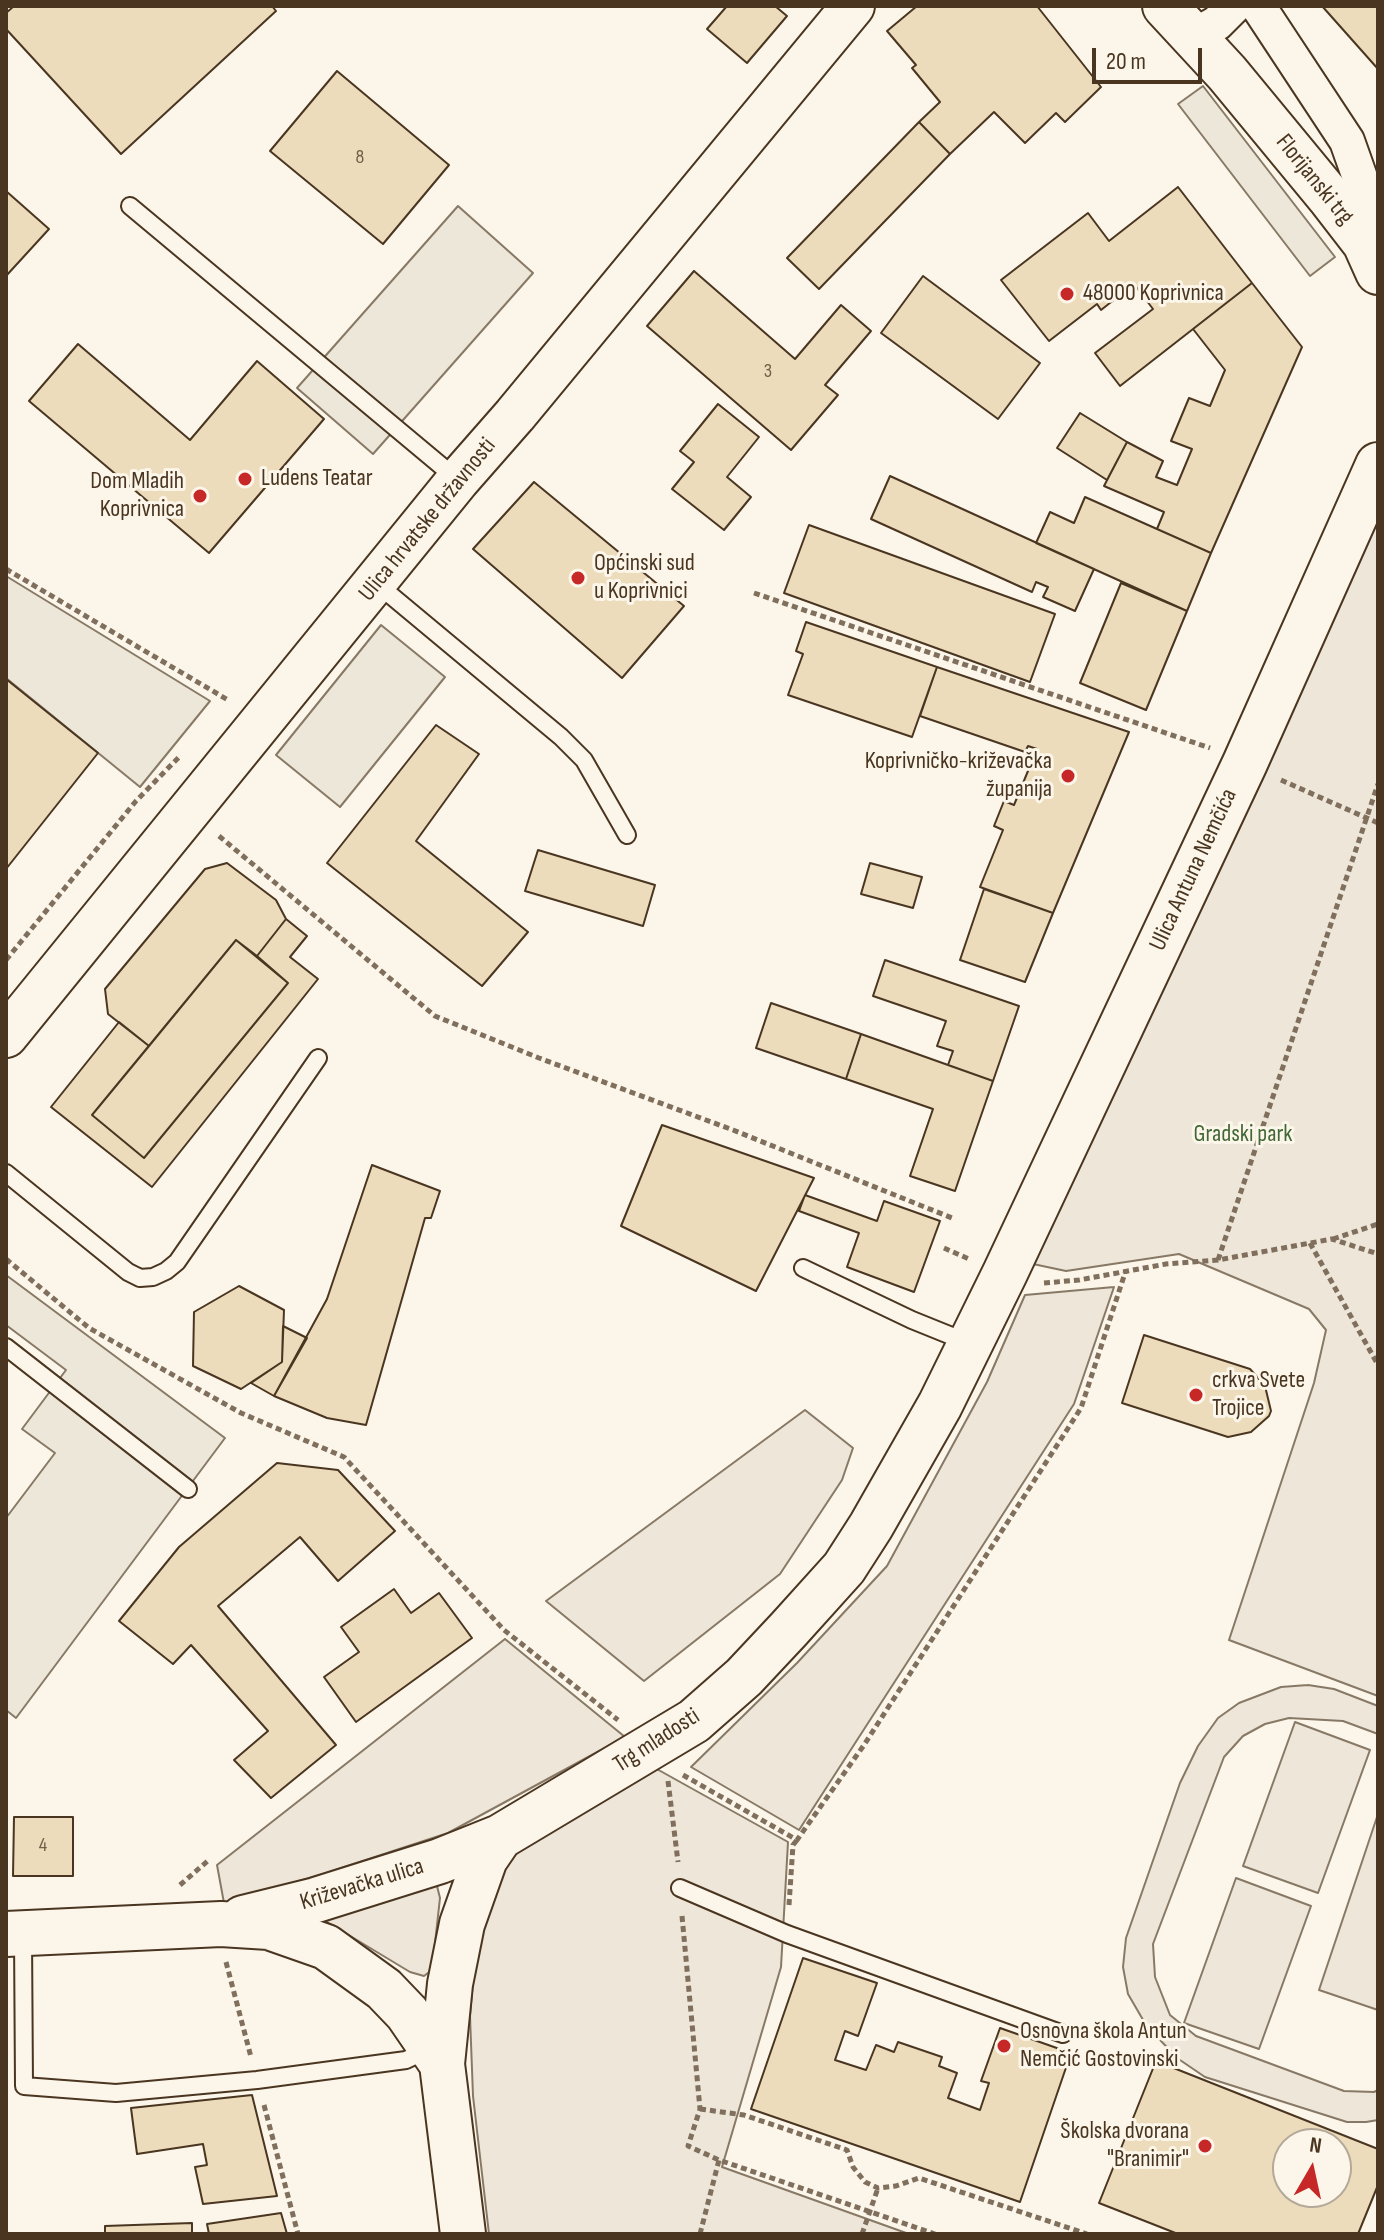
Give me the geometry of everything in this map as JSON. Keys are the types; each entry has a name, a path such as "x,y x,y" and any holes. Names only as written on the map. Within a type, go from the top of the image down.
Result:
{"main road":[{"name":"Florijanski trg","path":"1179,21 1331,199 1376,259"},
{"name":"Ulica Antuna Nemčića","path":"1005,1272 1245,763 1378,465"},
{"name":"Trg mladosti","path":"463,2234 437,2056 462,1924 485,1859 500,1837 694,1721 753,1667 844,1568 940,1405 1005,1272"},
{"name":"Križevačka ulica","path":"221,1924 330,1896 440,1861 500,1837"},
{"name":"Križevačka ulica","path":"14,1934 221,1924 269,1927 326,1947 384,1989 407,2013 437,2056"}],"street":[{"name":"Ulica hrvatske državnosti","path":"6,1036 458,480 853,6"},
{"path":"1179,21 1217,23 1234,6"},
{"name":"Florijanski trg","path":"1258,6 1347,141 1364,189 1376,259"}],"lane":[{"path":"130,206 458,480"},
{"path":"376,583 561,737 584,760 627,835"},
{"path":"6,1173 128,1272 140,1278 153,1277 177,1262 318,1058"},
{"path":"803,1268 912,1320 971,1344"},
{"path":"6,1347 188,1489"},
{"path":"680,1888 787,1934 1063,2034"},
{"path":"14,1934 24,2086 116,2093 257,2080 437,2056"}],"path":[{"path":"6,569 236,704"},
{"path":"754,593 1222,752"},
{"path":"1280,779 1378,823"},
{"path":"1218,1260 1378,784"},
{"path":"6,960 136,801"},
{"path":"209,828 435,1016 952,1218"},
{"path":"944,1248 1005,1272 1079,1280 1126,1270 1218,1260 1332,1239 1378,1224"},
{"path":"1332,1239 1378,1254"},
{"path":"1310,1243 1378,1365"},
{"path":"6,1259 89,1328 241,1413 344,1457 504,1630 621,1723"},
{"path":"787,1934 793,1845 864,1745 1081,1408 1126,1270"},
{"path":"678,1772 797,1840"},
{"path":"667,1778 700,2109 688,2146 719,2160 935,2234"},
{"path":"700,2109 744,2115 847,2150 853,2167 865,2182 878,2188 919,2178 1087,2234"},
{"path":"700,2234 719,2160"},
{"path":"862,2234 878,2188"}],"green space":[{"name":"Gradski park","path":"1378,499 1378,1696 1229,1640 1314,1383 1326,1330 1309,1309 1179,1254 1066,1271 1033,1264 1265,773"},
{"path":"1114,1287 1074,1404 799,1830 691,1767 797,1663 887,1566 987,1382 1025,1295"},
{"path":"805,1410 853,1448 842,1480 780,1574 644,1681 546,1601"},
{"path":"505,1639 625,1737 448,1833 224,1903 217,1865"},
{"path":"1308,1685 1334,1689 1378,1706 1378,1734 1343,1721 1289,1718 1265,1724 1243,1736 1224,1757 1153,1944 1155,1977 1170,2015 1196,2036 1344,2091 1378,2090 1378,2120 1366,2122 1347,2122 1205,2077 1177,2058 1146,2025 1128,1994 1123,1967 1126,1938 1180,1783 1198,1746 1218,1718 1239,1703 1281,1687"},
{"path":"1295,1722 1370,1750 1318,1893 1243,1866"},
{"path":"655,1768 788,1842 781,1967 722,2167 909,2234 489,2234 473,2096 470,2016 478,1924 494,1885 518,1851"},
{"path":"1378,1814 1378,2010 1319,1990"},
{"path":"1236,1878 1311,1906 1259,2049 1184,2023"},
{"path":"427,1882 437,1886 440,1898 432,1970 424,1976 410,1972 322,1919"}],"shaded area":[{"path":"1203,86 1335,257 1310,276 1178,104"},
{"path":"458,206 533,273 373,454 297,388"},
{"path":"6,576 210,701 140,787 6,678"},
{"path":"381,625 445,677 340,807 276,755"},
{"path":"6,1275 225,1438 16,1718 6,1710 6,1518 55,1453 22,1429 66,1370 6,1325"}],"building":[{"path":"14,6 272,6 276,11 121,154 6,29 6,13"},
{"path":"727,6 775,6 787,16 747,63 707,29"},
{"path":"917,6 1037,6 1101,87 1065,122 1056,113 1025,143 994,112 950,154 919,122 940,102 912,68 916,65 887,31"},
{"path":"1322,6 1378,6 1378,69"},
{"path":"337,71 449,165 383,244 270,151"},
{"path":"919,122 950,154 819,289 787,258"},
{"name":"48000 Koprivnica","path":"1178,187 1252,283 1120,386 1095,353 1153,309 1134,284 1101,310 1097,304 1049,341 1001,280 1088,213 1109,241"},
{"path":"6,191 49,229 6,276"},
{"path":"694,271 795,359 841,305 871,331 825,385 838,395 791,450 647,326"},
{"path":"923,276 1040,363 998,419 881,333"},
{"path":"1252,283 1302,347 1211,553 1157,529 1164,512 1104,486 1127,442 1163,461 1156,477 1177,485 1192,449 1171,441 1189,398 1210,406 1225,370 1193,329"},
{"name":"Dom Mladih Koprivnica","path":"78,344 190,440 257,361 324,419 209,553 29,401"},
{"path":"718,404 759,437 727,477 751,497 724,530 672,489 694,462 680,451"},
{"path":"1080,413 1127,442 1107,480 1057,448"},
{"path":"890,476 1094,569 1075,611 1043,597 1048,587 1036,582 1032,592 871,519"},
{"name":"Općinski sud u Koprivnici","path":"534,482 684,606 622,678 473,549"},
{"path":"1085,497 1211,553 1187,611 1036,543 1050,512 1074,523"},
{"path":"809,525 1055,614 1030,682 784,593"},
{"path":"1121,583 1187,611 1146,710 1080,683"},
{"path":"806,622 937,667 912,737 788,695 803,654 796,651"},
{"name":"Koprivničko-križevačka županija","path":"937,667 1129,732 1053,913 980,887 1003,830 994,826 1004,801 1014,805 1037,749 1028,746 1025,752 920,716"},
{"path":"6,679 98,753 6,869"},
{"path":"436,725 479,754 416,841 528,932 482,986 327,863"},
{"path":"538,850 655,885 643,926 525,891"},
{"path":"227,863 276,900 286,919 257,956 236,940 149,1046 108,1014 105,989 205,869"},
{"path":"870,863 922,877 913,908 861,894"},
{"path":"984,889 1053,913 1025,982 960,960"},
{"path":"286,919 307,936 290,957 318,979 152,1187 51,1107 119,1022 149,1046 92,1115 144,1158 288,983 257,956"},
{"path":"236,940 288,983 144,1158 92,1115"},
{"path":"885,960 1019,1006 993,1081 948,1065 953,1051 937,1046 946,1021 873,996"},
{"path":"771,1003 861,1034 846,1079 756,1048"},
{"path":"861,1034 993,1081 955,1191 910,1176 933,1109 846,1079"},
{"path":"662,1125 814,1178 756,1291 621,1226"},
{"path":"372,1165 440,1191 431,1218 425,1218 366,1425 327,1418 274,1396 327,1299"},
{"path":"805,1195 877,1221 884,1201 940,1221 914,1292 847,1267 859,1233 799,1211"},
{"path":"239,1286 284,1310 282,1362 241,1389 193,1366 194,1312"},
{"path":"283,1326 307,1338 274,1396 251,1383 282,1362"},
{"name":"crkva Svete Trojice","path":"1144,1335 1250,1369 1265,1386 1271,1411 1269,1416 1251,1432 1228,1437 1122,1403"},
{"path":"277,1463 338,1470 395,1531 338,1581 300,1537 218,1606 336,1745 271,1798 234,1760 268,1731 191,1645 173,1664 119,1621 179,1547"},
{"path":"394,1589 411,1613 439,1593 472,1638 356,1722 324,1677 359,1652 341,1627"},
{"path":"14,1817 73,1817 73,1876 13,1876"},
{"path":"803,1958 877,1983 858,2036 845,2031 835,2060 866,2070 876,2045 894,2052 898,2042 942,2057 939,2066 957,2073 948,2098 980,2110 989,2083 981,2081 1000,2028 1071,2053 1020,2202 751,2109"},
{"name":"Školska dvorana \"Branimir\"","path":"1156,2061 1325,2128 1272,2128 1272,2208 1352,2208 1352,2139 1378,2149 1378,2185 1358,2234 1178,2234 1099,2203"},
{"path":"252,2095 277,2196 203,2204 195,2167 207,2165 203,2144 137,2154 131,2108"},
{"path":"281,2213 287,2234 209,2234 207,2224"},
{"path":"192,2223 192,2234 105,2234 105,2226"}],"place":[{"name":"48000 Koprivnica","path":"1067,294"},
{"name":"Ludens Teatar","path":"245,479"},
{"name":"Dom Mladih Koprivnica","path":"200,496"},
{"name":"Općinski sud u Koprivnici","path":"578,578"},
{"name":"Koprivničko-križevačka županija","path":"1068,776"},
{"name":"crkva Svete Trojice","path":"1196,1395"},
{"name":"Osnovna škola Antun Nemčić Gostovinski","path":"1004,2046"},
{"name":"Školska dvorana \"Branimir\"","path":"1205,2146"}]}
